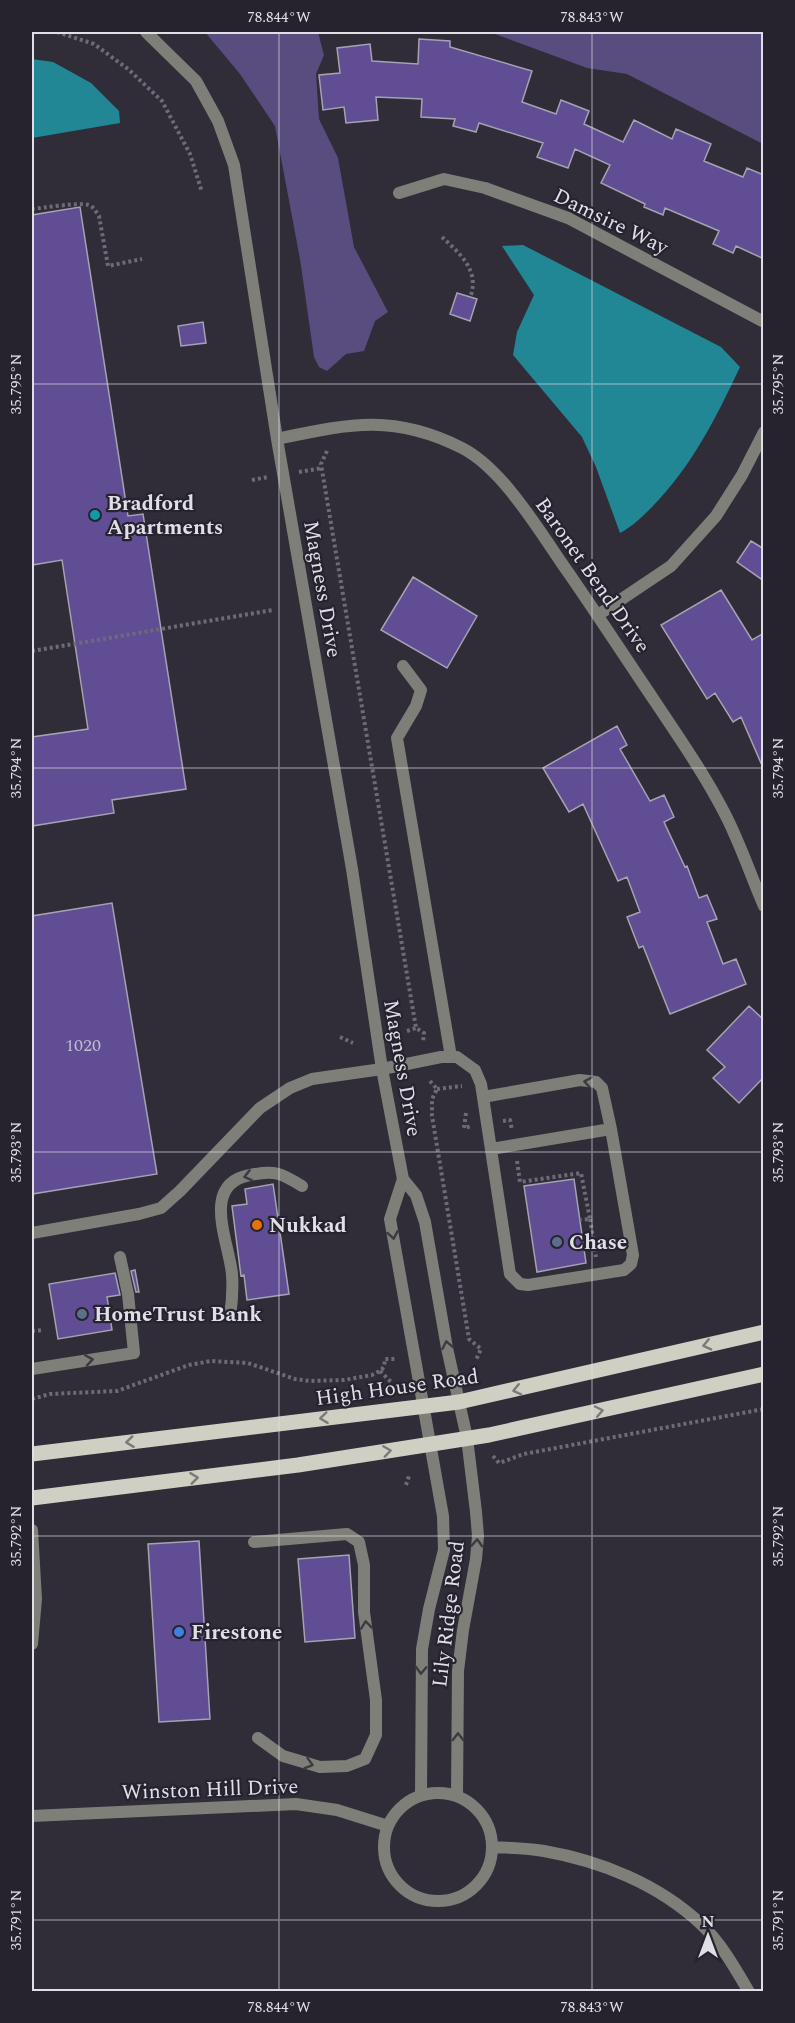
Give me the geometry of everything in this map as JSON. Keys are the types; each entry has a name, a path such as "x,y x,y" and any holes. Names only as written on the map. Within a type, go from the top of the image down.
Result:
{"main road":[{"name":"High House Road","path":"32,1454 459,1402 764,1332"},
{"path":"32,1498 298,1465 467,1438 764,1374"}],"street":[{"name":"Magness Drive","path":"146,32 196,81 218,121 234,165 277,439 352,869 382,1069 403,1179 416,1195 425,1222 459,1402"},
{"name":"Damsire Way","path":"399,193 444,179 485,188 568,218 764,322"},
{"name":"Baronet Bend Drive","path":"277,439 358,424 401,426 436,436 464,449 493,472 516,498 598,615 698,765 726,816 764,906"},
{"path":"598,615 670,566 716,516 742,476 764,432"},
{"path":"403,666 421,690 416,706 397,738 451,1057"},
{"path":"32,1233 161,1208 260,1108 290,1088 312,1079 457,1057 475,1070 481,1084 510,1274 520,1284 528,1286 624,1270 631,1264 633,1255 602,1088 596,1082 580,1080 483,1097"},
{"path":"491,1149 611,1129"},
{"path":"230,1316 232,1275 220,1210 227,1187 239,1177 268,1171 284,1175 302,1186"},
{"name":"Magness Drive","path":"403,1179 390,1219 424,1406"},
{"path":"32,1369 134,1353 128,1294 120,1257"},
{"name":"Lily Ridge Road","path":"458,1795 460,1652 478,1536 467,1438 459,1402"},
{"name":"Lily Ridge Road","path":"421,1795 422,1649 429,1608 444,1550 445,1534 424,1406"},
{"path":"32,1530 36,1599 32,1644"},
{"path":"254,1542 347,1534 358,1542 364,1566 364,1612 376,1700 376,1735 365,1759 347,1766 320,1767 283,1756 258,1738"},
{"path":"439,1792 458,1795 474,1805 485,1818 491,1831 493,1847 491,1862 485,1875 476,1886 463,1895 450,1900 422,1899 409,1893 389,1870 384,1856 384,1841 388,1826 397,1811 421,1795 439,1792"},
{"name":"Winston Hill Drive","path":"32,1816 296,1804 337,1810 388,1826"},
{"path":"493,1847 542,1851 570,1857 616,1870 667,1896 708,1932 722,1948 749,1992"}],"path":[{"path":"57,32 94,45 128,69 162,101 190,154 202,192"},
{"path":"32,209 78,204 89,206 95,209 99,216 108,266 142,259"},
{"path":"442,237 468,263 474,280 471,295"},
{"path":"327,451 321,464 416,1028 424,1033 423,1044"},
{"path":"32,651 273,610"},
{"path":"407,1031 416,1028"},
{"path":"340,1037 353,1043"},
{"path":"430,1081 437,1089 432,1099 432,1116 469,1339 481,1349 476,1360"},
{"path":"590,1219 596,1258"},
{"path":"33,1331 43,1330"},
{"path":"32,1400 50,1394 117,1392 180,1368 211,1361 248,1364 295,1379 310,1381 362,1378 380,1371 385,1359 397,1359"},
{"path":"380,1371 391,1382"},
{"path":"493,1456 499,1463 524,1454 764,1409"},
{"path":"406,1485 409,1476"}],"shaded area":[{"path":"205,32 318,32 324,55 316,74 319,119 338,158 354,247 388,312 375,321 364,351 346,354 327,371 319,367 314,357 300,259 275,126 240,74"},
{"path":"490,32 763,32 763,144 627,74 587,68"}],"water":[{"path":"32,59 53,62 91,83 119,111 120,123 32,138"},
{"path":"523,245 721,347 740,367 712,423 679,475 648,511 620,533 596,467 582,437 513,355 517,332 534,295 502,246"}],"building":[{"path":"419,39 450,41 450,47 532,71 522,102 556,114 561,100 589,111 584,124 623,142 634,120 672,139 676,129 711,144 704,161 743,177 747,168 764,175 764,259 736,246 733,253 713,244 719,231 665,208 663,215 601,183 610,165 575,149 568,168 537,157 543,143 479,123 476,132 453,126 455,119 421,117 422,99 376,97 378,120 346,123 344,107 323,110 319,75 340,73 337,48 370,44 372,61 418,64"},
{"name":"Bradford Apartments","path":"80,207 128,516 143,514 186,789 112,800 114,813 32,826 32,737 88,729 62,560 32,565 32,215"},
{"path":"457,293 477,299 470,321 450,314"},
{"path":"203,322 206,343 181,346 178,326"},
{"path":"751,541 764,549 764,581 737,562"},
{"path":"413,577 477,616 447,668 381,630"},
{"path":"721,590 752,640 764,633 764,770 741,717 733,722 715,693 707,699 661,625"},
{"path":"617,726 627,745 620,749 650,801 664,795 674,817 664,822 685,867 687,866 699,898 707,895 717,919 707,922 723,964 736,959 746,984 670,1014 643,946 639,948 627,917 640,912 627,877 618,881 583,804 569,812 543,768"},
{"path":"112,903 157,1174 32,1194 32,916"},
{"path":"749,1006 764,1020 764,1077 739,1103 713,1078 725,1067 707,1050"},
{"name":"Chase","path":"574,1179 586,1263 537,1272 524,1186"},
{"name":"Nukkad","path":"273,1184 289,1294 247,1300 244,1275 241,1276 232,1206 247,1204 245,1189"},
{"path":"135,1270 139,1292 136,1292 131,1271"},
{"name":"HomeTrust Bank","path":"115,1273 120,1295 107,1297 112,1330 58,1339 49,1284"},
{"name":"Firestone","path":"199,1541 210,1719 159,1722 148,1544"},
{"path":"349,1555 355,1638 305,1642 298,1559"}],"place":[{"name":"Bradford Apartments","path":"95,515"},
{"name":"Nukkad","path":"257,1225"},
{"name":"Chase","path":"557,1242"},
{"name":"HomeTrust Bank","path":"82,1314"},
{"name":"Firestone","path":"179,1632"}]}
